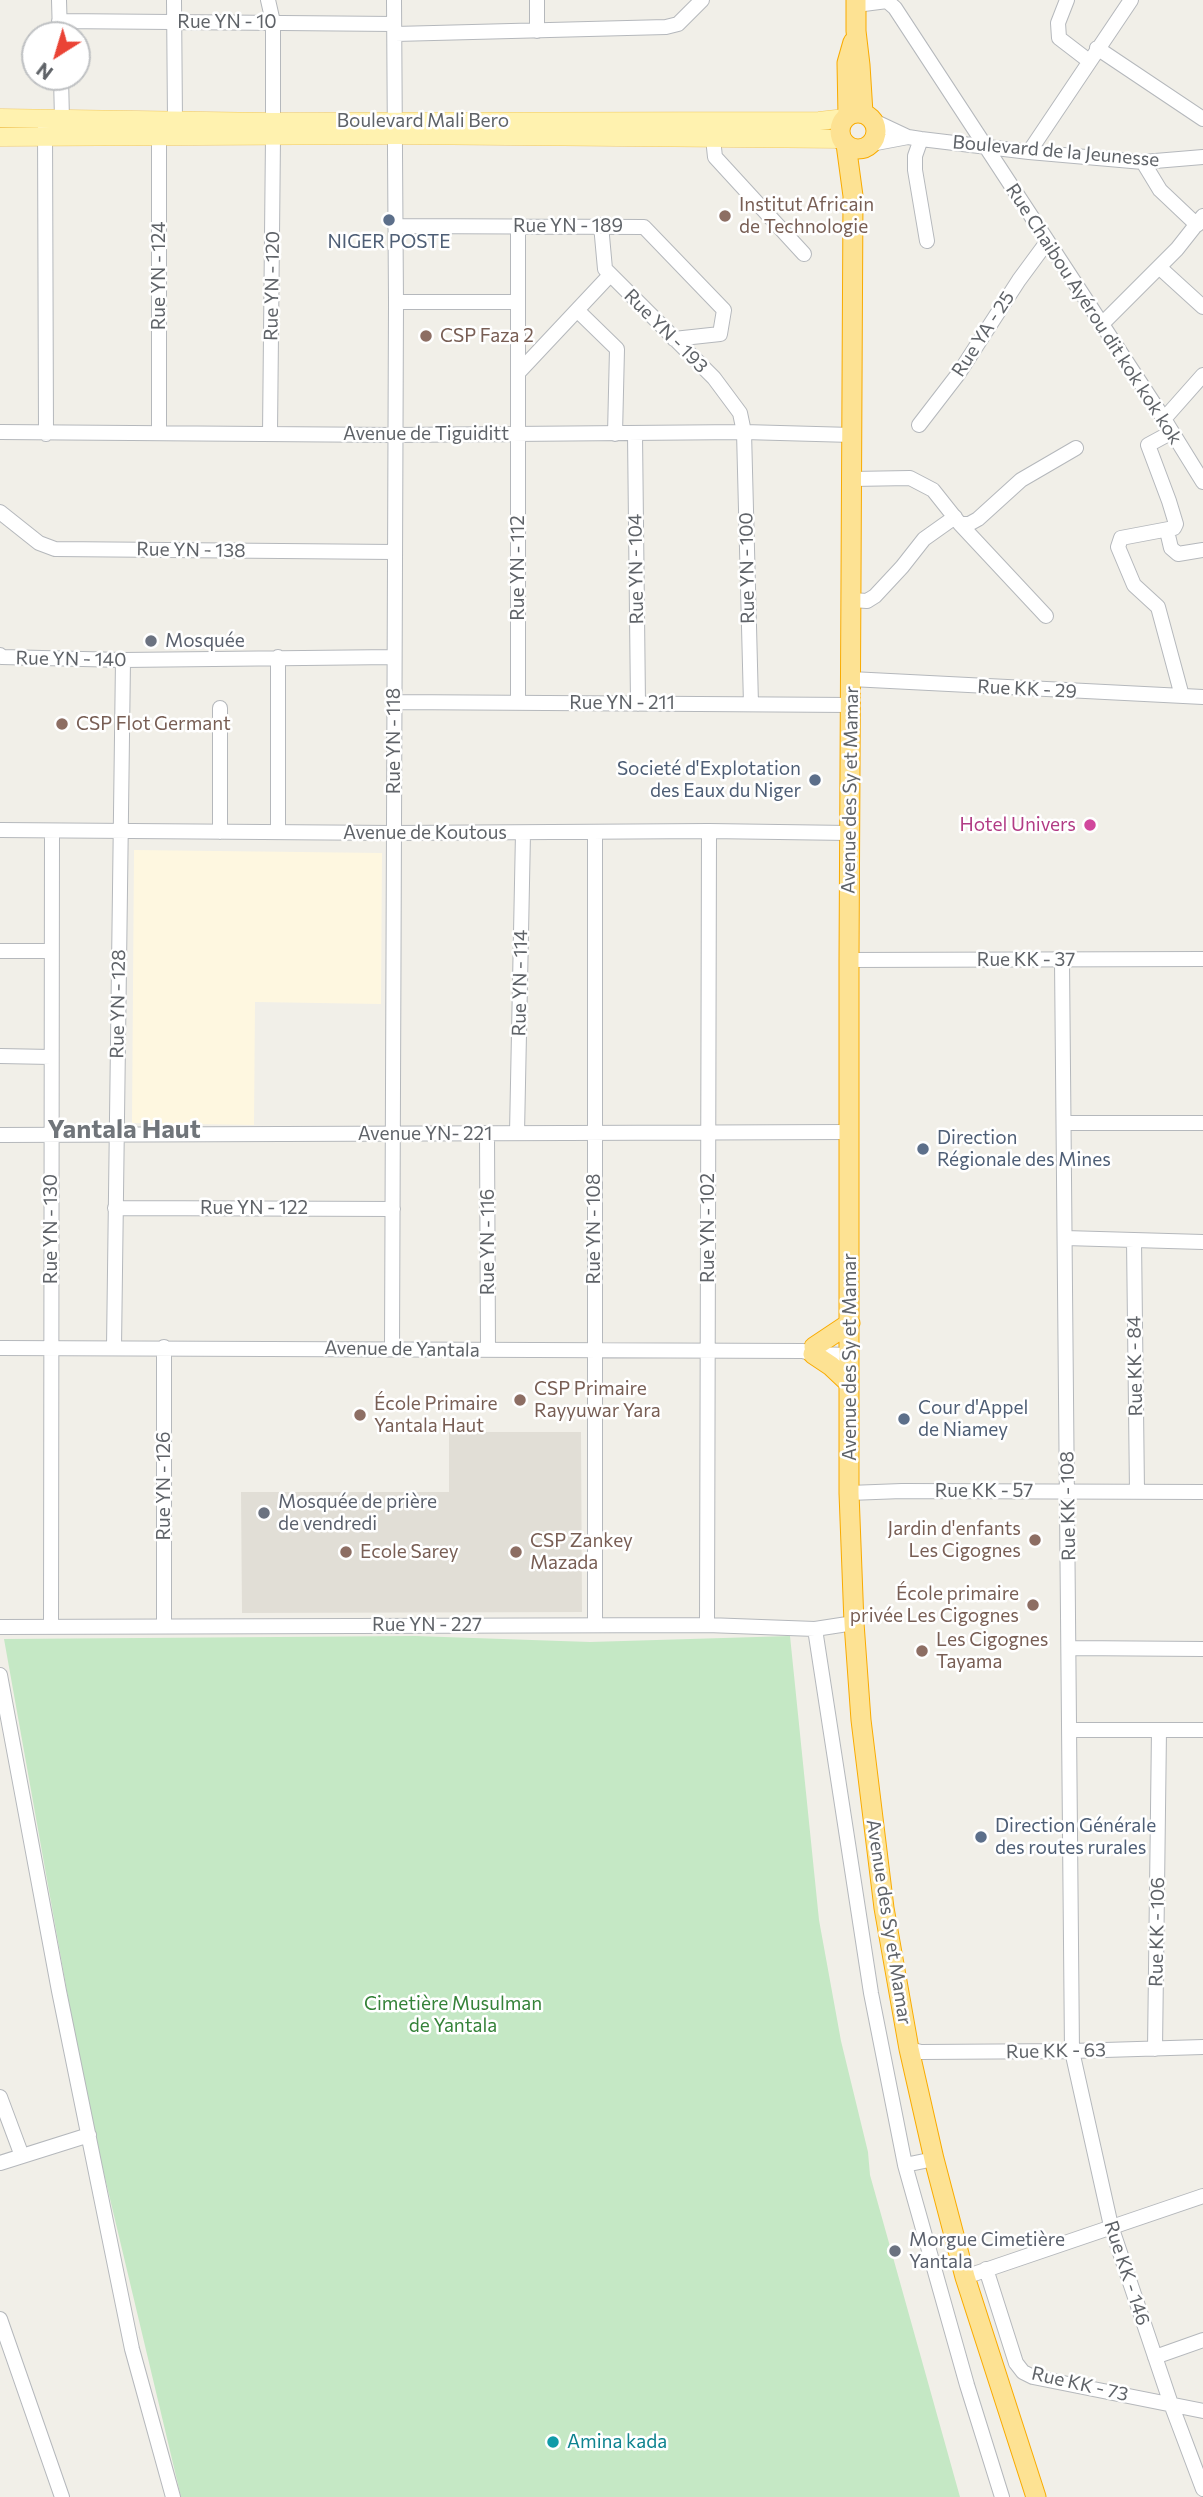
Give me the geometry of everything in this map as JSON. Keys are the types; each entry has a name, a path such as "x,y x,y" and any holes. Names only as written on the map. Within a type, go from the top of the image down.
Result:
{"highway":[{"path":"856,2 860,65 857,117 840,130 856,144 876,133 857,117"},
{"name":"Avenue des Sy et Mamar","path":"856,144 852,196 849,1493 861,1720 874,1833 909,2049 965,2277 1036,2497"},
{"path":"849,1383 810,1351 850,1323"}],"main road":[{"name":"Boulevard Mali Bero","path":"0,118 50,125 273,129 711,129 857,117"},
{"name":"Boulevard Mali Bero","path":"0,137 50,125 164,125"},
{"name":"Boulevard Mali Bero","path":"711,129 856,144"}],"street":[{"path":"59,0 60,21"},
{"name":"Rue YN - 124","path":"159,432 164,125 174,0"},
{"name":"Rue YN - 120","path":"268,0 272,22 273,129 270,435"},
{"name":"Rue YN - 118","path":"392,1348 396,302 394,0"},
{"path":"537,0 537,31"},
{"name":"Rue YN - 10","path":"91,26 174,22 272,22 394,29 537,31 672,26 678,24 702,0"},
{"path":"1067,0 1058,23 1059,38 1089,61"},
{"path":"1029,152 1131,0"},
{"name":"Rue Chaibou Ayérou dit kok kok kok","path":"856,2 882,1 891,4 1203,482"},
{"path":"1097,48 1203,119"},
{"path":"46,434 50,125 58,91"},
{"path":"857,117 914,138"},
{"path":"711,129 715,158 803,254"},
{"path":"856,144 914,138"},
{"path":"914,138 915,170 927,241"},
{"name":"Boulevard de la Jeunesse","path":"914,138 1143,162 1203,157"},
{"path":"1102,324 1159,267 1200,220 1160,190 1143,162"},
{"name":"Rue YN - 112","path":"517,703 518,225"},
{"name":"Rue YN - 193","path":"601,225 604,267 714,378 740,413 744,432"},
{"name":"Rue YN - 189","path":"394,226 642,226 723,309 720,334 674,339"},
{"name":"Rue YA - 25","path":"919,425 959,373 1019,279 1047,242"},
{"path":"1159,267 1203,307"},
{"path":"518,373 610,275"},
{"path":"396,302 518,302"},
{"path":"578,311 617,349 615,434"},
{"path":"1182,696 1158,607 1134,585 1118,547 1121,538 1167,531 1176,524 1148,445 1168,425 1203,375"},
{"name":"Avenue de Tiguiditt","path":"0,432 270,435 744,432 852,435"},
{"name":"Rue YN - 100","path":"744,432 751,704"},
{"name":"Rue YN - 104","path":"635,434 638,704"},
{"path":"852,600 867,601 875,596 924,539 958,521 969,524 978,519 1021,480 1076,448"},
{"path":"852,479 910,478 933,490 1046,616"},
{"name":"Rue YN - 138","path":"0,512 39,543 55,549 394,552"},
{"path":"1167,531 1171,548 1178,554 1203,550"},
{"path":"278,657 278,832"},
{"name":"Rue YN - 140","path":"1,658 123,660 394,657"},
{"name":"Rue YN - 128","path":"114,1347 123,660"},
{"name":"Rue KK - 29","path":"851,679 1203,697"},
{"name":"Rue YN - 211","path":"394,702 850,705"},
{"path":"220,708 220,832"},
{"name":"Avenue de Koutous","path":"0,830 849,832"},
{"name":"Rue YN - 130","path":"51,1627 52,831"},
{"name":"Rue YN - 102","path":"707,1625 709,831"},
{"name":"Rue YN - 108","path":"595,832 595,1625"},
{"name":"Rue YN - 114","path":"517,1133 523,833"},
{"path":"0,951 51,951"},
{"name":"Rue KK - 37","path":"849,960 1203,959"},
{"name":"Rue KK - 108","path":"1062,960 1072,2051"},
{"path":"0,1056 51,1057"},
{"path":"1064,1123 1203,1123"},
{"name":"Avenue YN- 221","path":"0,1135 849,1132"},
{"name":"Rue YN - 116","path":"487,1133 488,1350"},
{"name":"Rue YN - 122","path":"115,1208 393,1209"},
{"path":"1065,1238 1203,1242"},
{"name":"Rue KK - 84","path":"1134,1240 1137,1492"},
{"name":"Rue YN - 126","path":"164,1347 164,1625"},
{"name":"Avenue de Yantala","path":"0,1348 849,1352"},
{"name":"Rue KK - 57","path":"849,1493 1203,1492"},
{"name":"Rue YN - 227","path":"0,1627 707,1625 815,1629 854,1623"},
{"path":"815,1629 872,1993 905,2165 967,2385 1002,2497"},
{"path":"1069,1648 1203,1649"},
{"path":"0,1675 59,1991 132,2349 173,2497"},
{"path":"1070,1730 1203,1730"},
{"name":"Rue KK - 106","path":"1156,2049 1159,1730"},
{"name":"Rue KK - 63","path":"909,2049 921,2052 1072,2051 1203,2047"},
{"name":"Rue KK - 146","path":"1072,2051 1111,2226 1171,2404 1203,2489"},
{"path":"0,2097 22,2156"},
{"path":"0,2163 89,2135"},
{"path":"905,2165 934,2159"},
{"path":"965,2277 1203,2196"},
{"name":"Rue KK - 73","path":"986,2269 1016,2363 1023,2372 1033,2377 1203,2411"},
{"path":"0,2319 62,2497"},
{"path":"1155,2357 1203,2340"}],"shaded area":[{"path":"134,850 382,853 381,1004 255,1002 254,1125 132,1123"},
{"path":"449,1432 581,1432 582,1612 242,1613 241,1492 449,1492"}],"green space":[{"name":"Cimetière Musulman de Yantala","path":"415,1636 590,1642 790,1636 819,1920 841,2041 868,2152 870,2175 960,2497 181,2497 86,2098 4,1639"}],"place":[{"name":"Institut Africain de Technologie","path":"725,216"},
{"name":"NIGER POSTE","path":"389,220"},
{"name":"CSP Faza 2","path":"426,336"},
{"name":"Mosquée","path":"151,641"},
{"name":"CSP Flot Germant","path":"62,724"},
{"name":"Societé d'Explotation des Eaux du Niger","path":"815,780"},
{"name":"Hotel Univers","path":"1090,825"},
{"name":"Direction Régionale des Mines","path":"923,1149"},
{"name":"CSP Primaire Rayyuwar Yara","path":"520,1400"},
{"name":"École Primaire Yantala Haut","path":"360,1415"},
{"name":"Cour d'Appel de Niamey","path":"904,1419"},
{"name":"Mosquée de prière de vendredi","path":"264,1513"},
{"name":"Jardin d'enfants Les Cigognes","path":"1035,1540"},
{"name":"Ecole Sarey","path":"346,1552"},
{"name":"CSP Zankey Mazada","path":"516,1552"},
{"name":"École primaire privée Les Cigognes","path":"1033,1605"},
{"name":"Les Cigognes Tayama","path":"922,1651"},
{"name":"Direction Générale des routes rurales","path":"981,1837"},
{"name":"Morgue Cimetière Yantala","path":"895,2251"},
{"name":"Amina kada","path":"553,2442"}],"district":[{"name":"Yantala Haut","path":"124,1129"}]}
